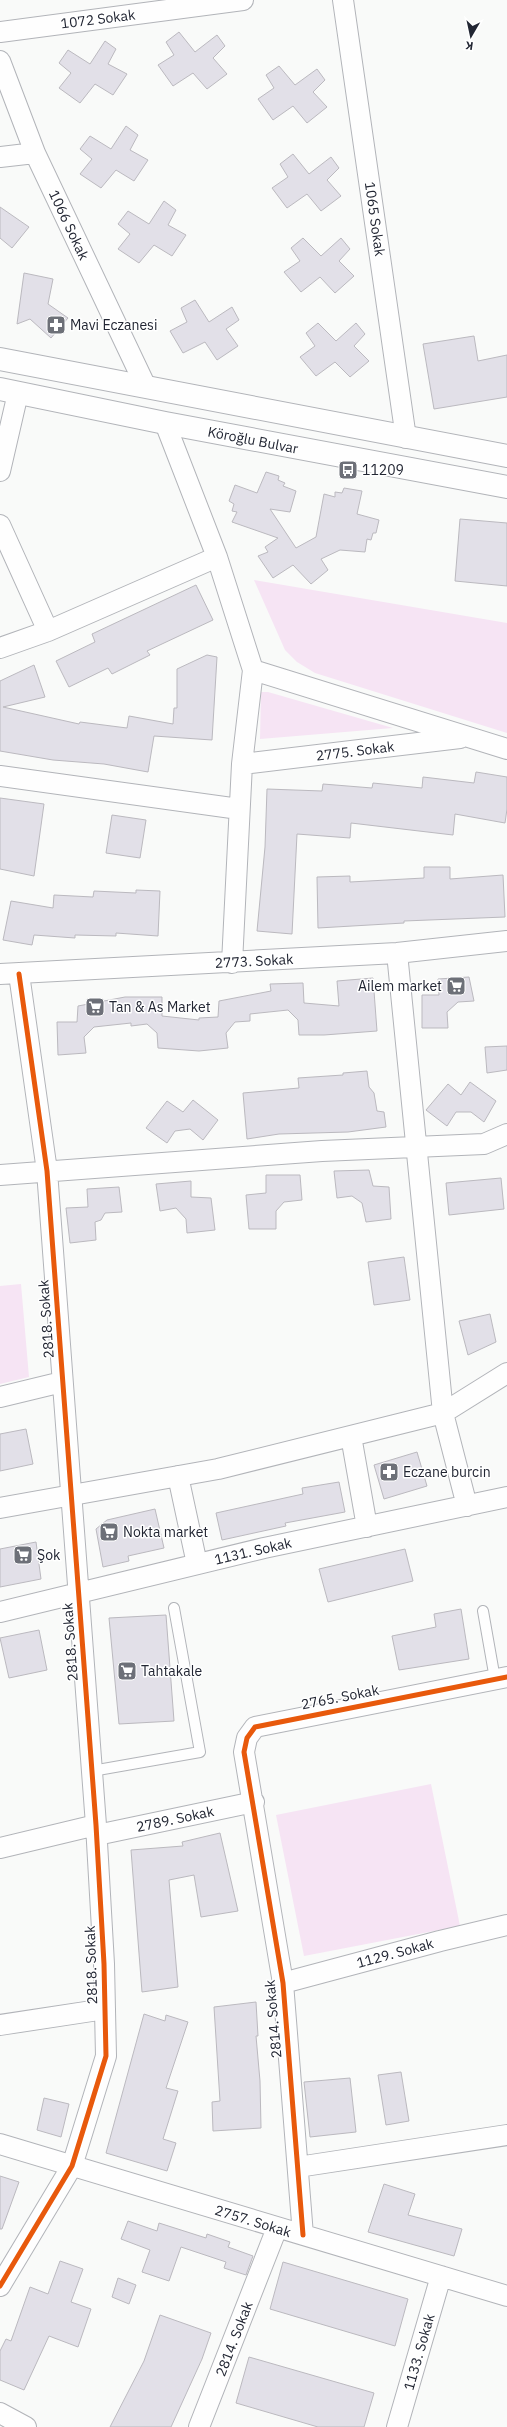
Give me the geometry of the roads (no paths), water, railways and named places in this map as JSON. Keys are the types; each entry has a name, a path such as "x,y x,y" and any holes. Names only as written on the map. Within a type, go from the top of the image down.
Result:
{"main road":[{"path":"0,359 406,438 507,456"},
{"name":"Köroğlu Bulvar","path":"9,391 165,423 507,487"}],"street":[{"name":"1072 Sokak","path":"0,32 243,0"},
{"name":"1065 Sokak","path":"344,0 406,438"},
{"name":"1066 Sokak","path":"0,61 35,153 146,387"},
{"path":"0,157 35,153"},
{"path":"0,471 9,391"},
{"path":"165,423 217,557 253,670 242,764 232,963"},
{"path":"0,525 48,631"},
{"path":"0,648 48,631 217,557"},
{"path":"253,670 507,749"},
{"name":"2775. Sokak","path":"242,764 467,737"},
{"path":"0,776 240,809"},
{"name":"2773. Sokak","path":"9,974 397,953 507,941"},
{"path":"397,953 444,1413 467,1506"},
{"name":"2818. Sokak","path":"0,2286 72,2166 106,2056 96,1830 70,1495 48,1171 9,974"},
{"path":"0,1175 416,1146 484,1144 507,1134"},
{"path":"0,1508 218,1469 444,1413 507,1373"},
{"path":"0,1397 62,1382"},
{"path":"351,1436 367,1526"},
{"path":"178,1476 197,1564"},
{"name":"1131. Sokak","path":"0,1612 197,1564 367,1526 507,1497"},
{"name":"2765. Sokak","path":"254,1802 244,1752 247,1738 255,1727 501,1678"},
{"name":"2789. Sokak","path":"0,1848 254,1802"},
{"name":"2814. Sokak","path":"254,1802 283,1983 303,2235"},
{"name":"1129. Sokak","path":"283,1983 440,1941 507,1925"},
{"path":"0,2025 105,2010"},
{"path":"298,2167 507,2135"},
{"name":"2757. Sokak","path":"0,2144 507,2296"},
{"name":"2814. Sokak","path":"202,2426 277,2228"},
{"name":"1133. Sokak","path":"397,2427 441,2276"},
{"path":"0,2413 26,2427"}],"lane":[{"path":"92,1771 200,1752 174,1608"},
{"path":"483,1611 501,1678"}],"place":[{"name":"Mavi Eczanesi","path":"56,325"},
{"name":"11209","path":"348,470"},
{"name":"Ailem market","path":"456,986"},
{"name":"Tan & As Market","path":"95,1007"},
{"name":"Eczane burcin","path":"389,1472"},
{"name":"Nokta market","path":"109,1532"},
{"name":"Şok","path":"23,1555"},
{"name":"Tahtakale","path":"127,1671"}]}
